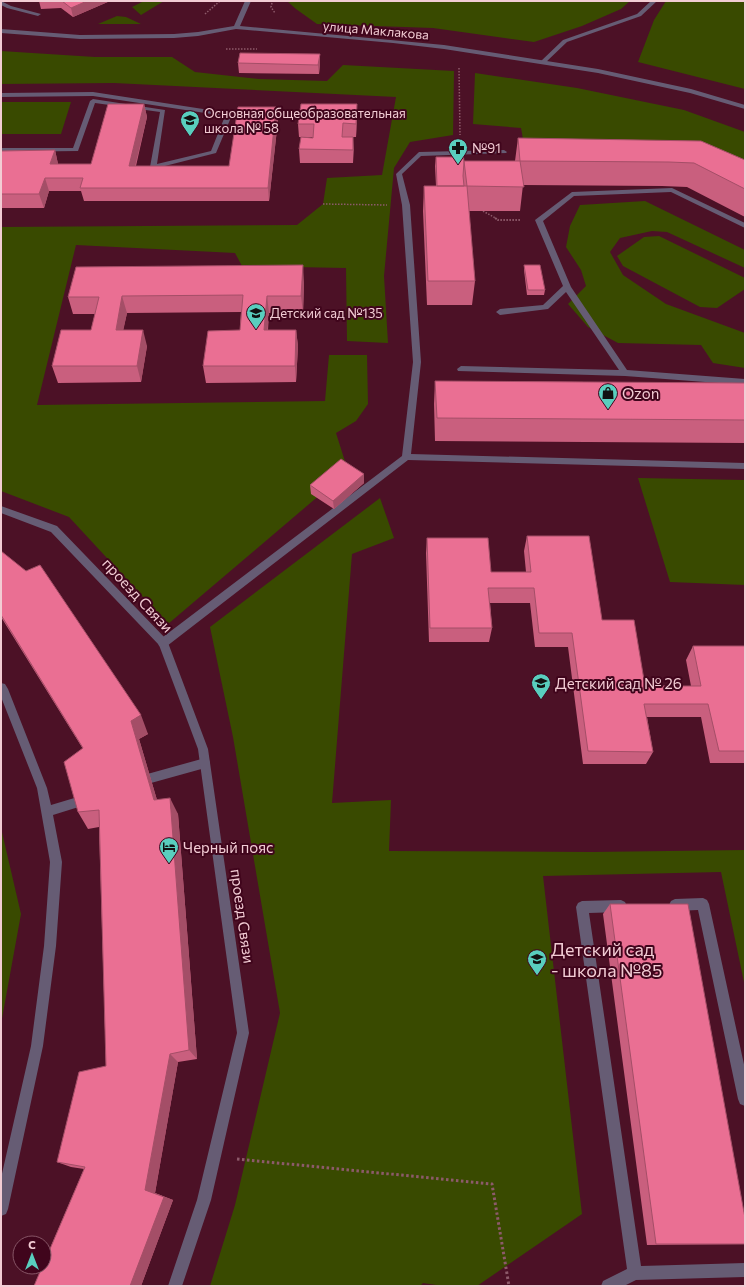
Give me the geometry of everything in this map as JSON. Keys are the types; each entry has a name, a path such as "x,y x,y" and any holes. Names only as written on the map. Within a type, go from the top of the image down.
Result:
{"street":[{"path":"236,27 248,1"},
{"path":"543,62 565,41 639,15 654,1"},
{"path":"1,3 9,7 38,14"},
{"name":"улица Маклакова","path":"1,31 80,37 174,36 198,34 236,27 444,47 598,71 690,92 745,107"},
{"path":"1,95 93,94 229,115 214,152 153,167 163,111 93,101 76,150 1,150"},
{"path":"406,457 417,362 406,205 399,174 418,154 504,152"},
{"path":"625,373 567,287 539,220 572,194 672,190 745,226"},
{"path":"500,312 546,307 567,287"},
{"path":"460,369 625,373 745,382"},
{"path":"163,643 406,457 745,466"},
{"name":"проезд Связи","path":"1,509 54,529 163,643 203,749 243,1034 204,1200 175,1286"},
{"path":"1,687 4,689 42,788 56,862 50,946 37,1046 1,1209"},
{"path":"151,778 205,763"},
{"path":"46,812 81,801"},
{"path":"666,905 704,904 745,1099"},
{"path":"635,906 582,907 635,1273"},
{"path":"608,1286 635,1273 745,1270"}],"path":[{"path":"459,66 460,137"},
{"path":"323,204 406,205"},
{"path":"483,210 498,220 539,220"},
{"path":"214,1157 492,1184 509,1286"}],"green space":[{"path":"144,1 164,1 141,15 132,7"},
{"path":"287,1 630,1 621,9 582,26 534,42 433,28 317,24"},
{"path":"666,1 745,1 745,89 638,62 654,20"},
{"path":"117,16 126,17 141,24 98,24"},
{"path":"1,51 95,57 172,57 195,72 259,79 327,81 343,65 454,71 453,135 410,142 394,168 384,276 388,343 347,341 346,268 242,266 235,253 76,245 37,405 325,401 329,355 367,355 368,404 356,421 336,433 348,471 168,624 69,517 1,491 1,227 297,225 323,204 327,178 382,175 396,97 114,83 1,84"},
{"path":"475,73 577,88 684,110 745,132 745,172 525,150 521,128 473,124"},
{"path":"1,102 71,102 61,134 1,134"},
{"path":"645,201 745,250 745,268 667,232 652,231 620,238 610,252 623,275 666,304 745,333 745,368 713,363 701,345 618,343 588,327 568,304 586,286 581,270 566,247 570,226 580,205"},
{"path":"659,236 745,278 745,289 717,308 700,307 623,266 617,256 644,237"},
{"path":"638,478 745,480 745,585 670,582"},
{"path":"380,498 394,538 352,554 332,803 391,800 389,851 592,852 745,850 745,987 721,872 543,876 582,1214 477,1286 443,1286 423,1283 420,1286 210,1286 235,1205 280,1013 233,737 210,627"},
{"path":"1,828 21,914 1,1024"}],"building":[{"path":"62,1 87,1 71,8"},
{"path":"240,53 320,54 318,65 238,63"},
{"path":"108,104 144,104 129,166 229,166 238,107 276,107 268,188 80,188 83,178 45,178 39,194 1,194 1,151 55,150 50,164 91,164"},
{"path":"301,104 357,104 356,124 343,123 342,137 353,137 353,150 299,149 301,137 313,138 314,124 298,124"},
{"path":"518,138 701,141 745,160 745,189 694,163 520,161"},
{"path":"453,152 463,152 464,186 437,186 436,157 453,157"},
{"path":"464,161 520,161 524,187 467,186"},
{"path":"424,186 467,186 475,281 428,281"},
{"path":"303,265 301,296 267,296 264,330 296,330 295,366 203,366 208,331 240,330 243,295 122,296 116,330 143,330 137,366 52,366 61,330 91,330 99,297 68,297 76,267"},
{"path":"524,265 540,265 545,290 528,290"},
{"path":"435,381 745,383 745,420 437,418"},
{"path":"341,459 364,474 333,501 310,485"},
{"path":"527,536 589,536 602,620 634,620 645,686 701,686 693,646 745,646 745,751 719,751 708,704 644,704 653,752 588,751 572,633 539,633 534,588 488,588 492,628 430,628 427,538 488,538 491,572 531,572"},
{"path":"1,551 26,571 40,565 141,715 131,721 154,800 170,798 189,1050 170,1054 145,1190 164,1197 130,1286 34,1286 39,1275 52,1275 52,1244 85,1167 57,1162 79,1072 106,1066 99,810 78,812 64,762 83,748 1,615"},
{"path":"610,904 688,904 745,1218 745,1244 656,1244"}],"place":[{"name":"Основная общеобразовательная школа № 58","path":"190,137"},
{"name":"№91","path":"458,165"},
{"name":"Детский сад №135","path":"256,330"},
{"name":"Ozon","path":"608,410"},
{"name":"Детский сад № 26","path":"541,700"},
{"name":"Черный пояс","path":"169,864"},
{"name":"Детский сад - школа №85","path":"537,976"}]}
